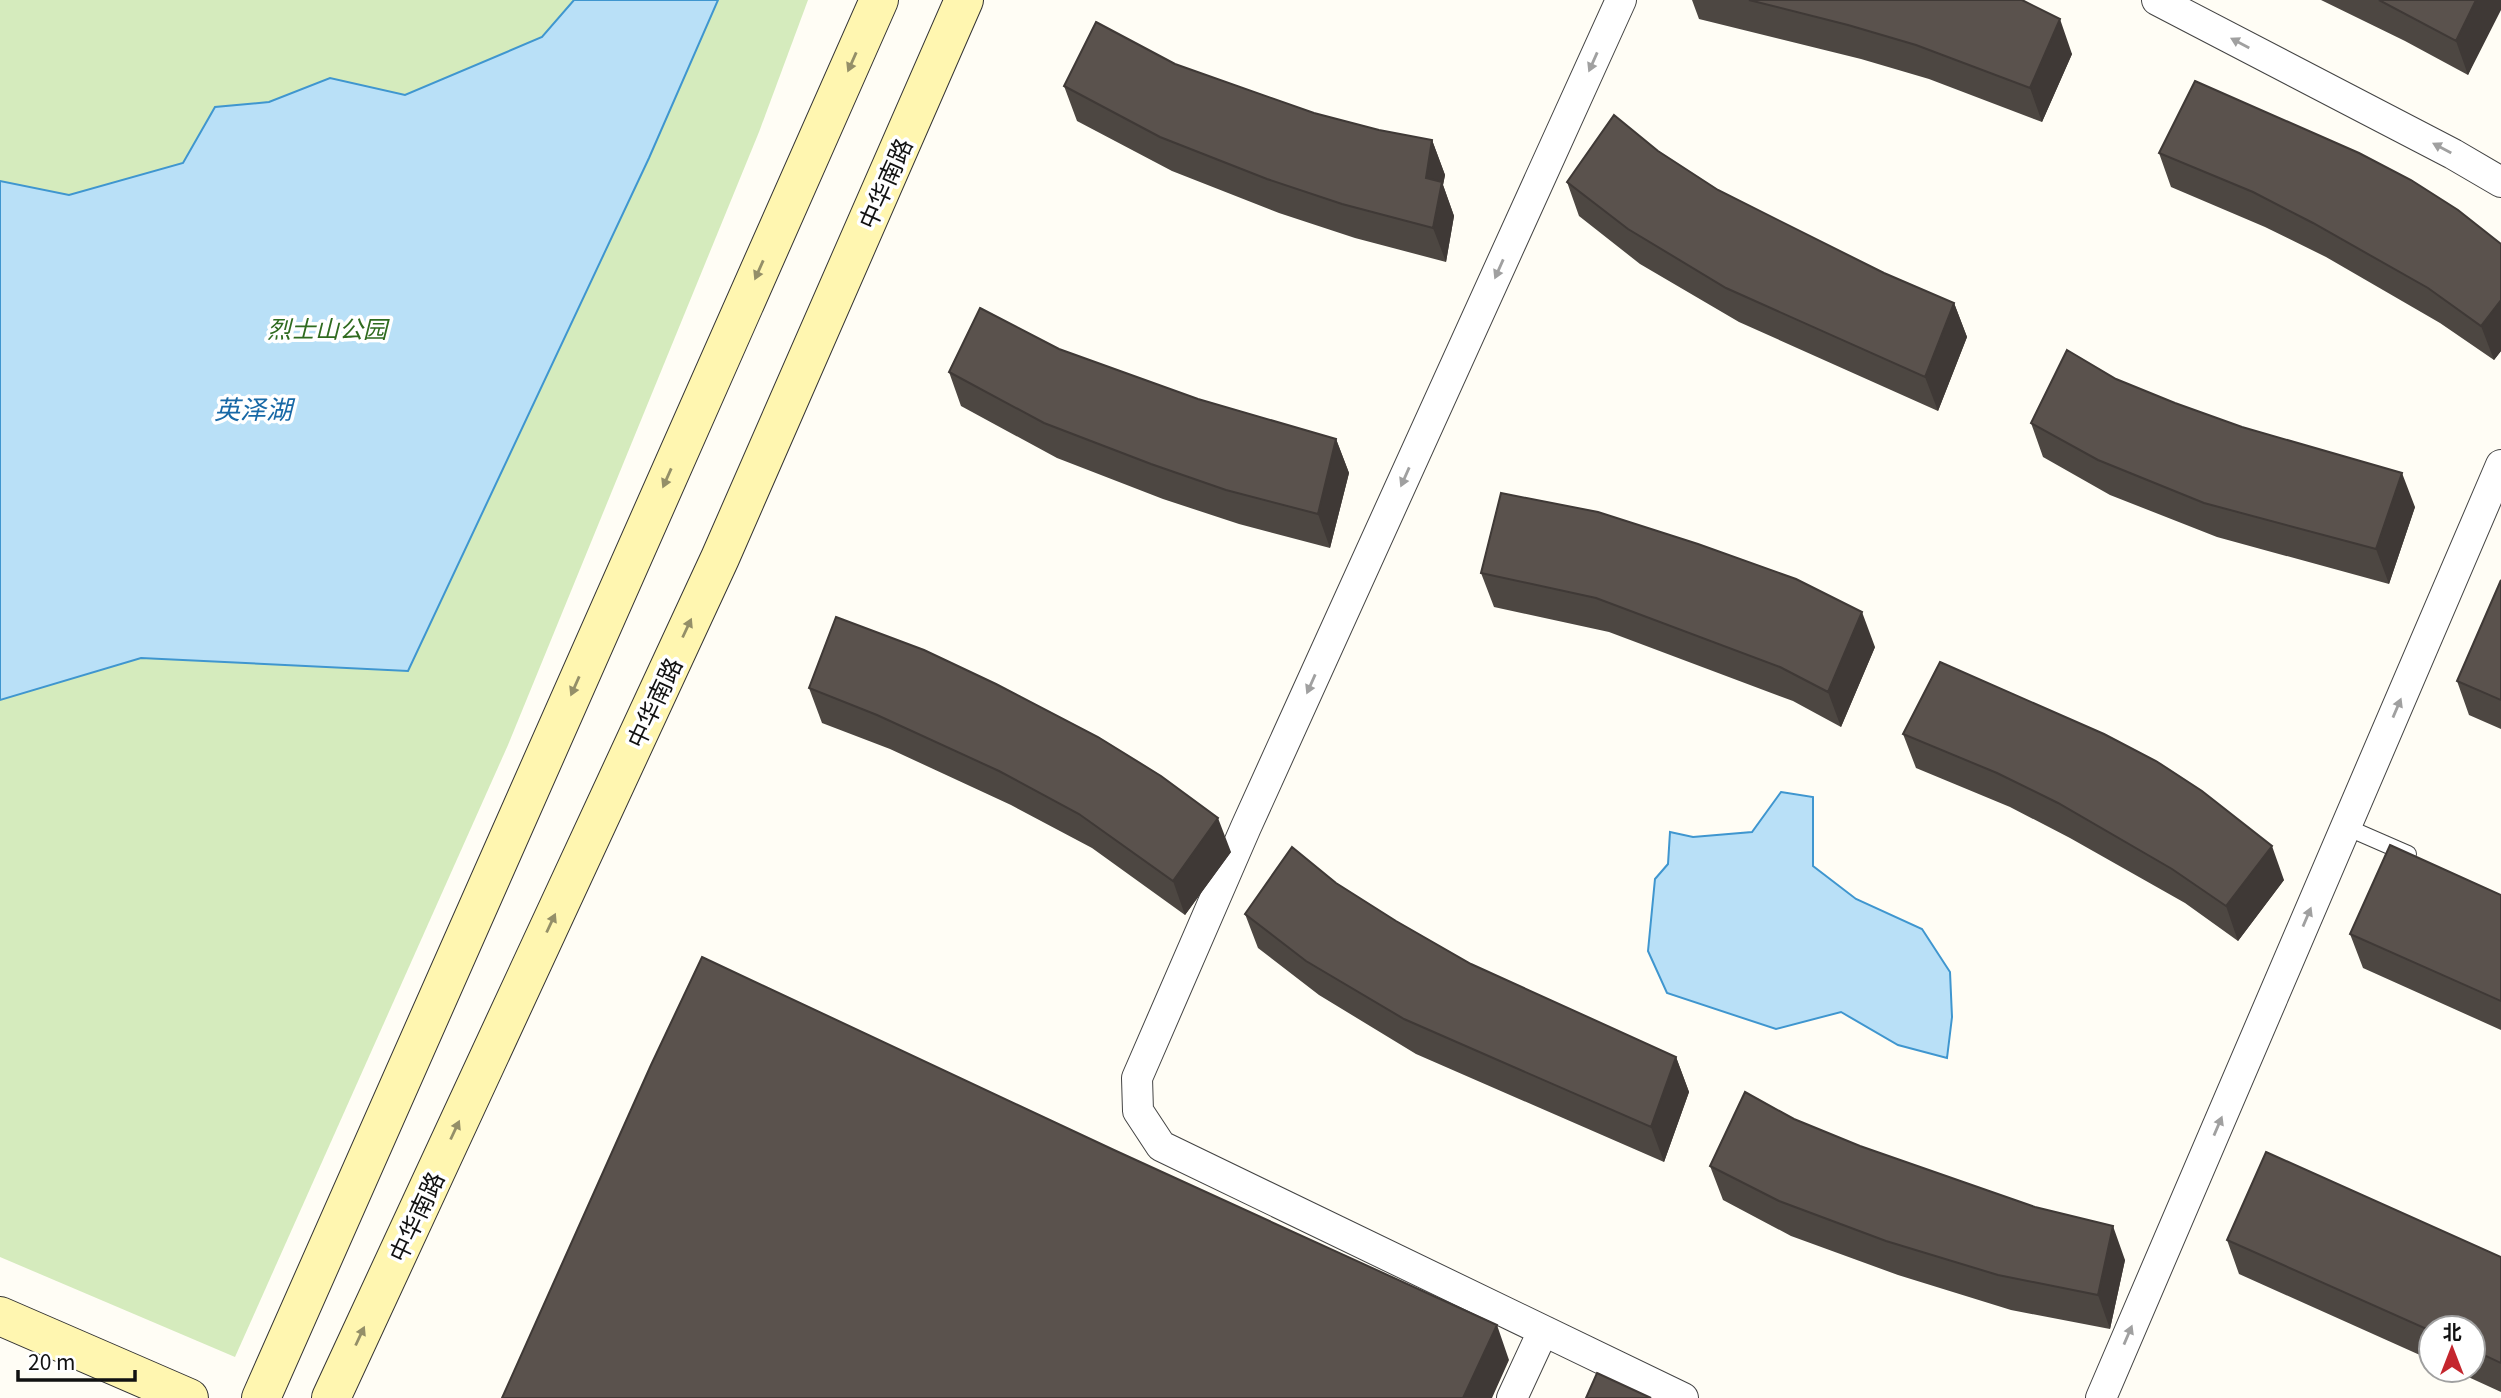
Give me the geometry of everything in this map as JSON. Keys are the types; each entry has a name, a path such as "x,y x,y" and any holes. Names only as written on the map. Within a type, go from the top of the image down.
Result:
{"main road":[{"path":"261,1398 879,0"},
{"name":"中华南路","path":"331,1398 720,558 964,0"},
{"path":"0,1316 189,1398"}],"street":[{"path":"1621,0 1246,827 1137,1078 1138,1111 1161,1146 1683,1398"},
{"path":"2157,0 2501,182"},
{"path":"2101,1398 2501,465"},
{"path":"1512,1398 1543,1331"}],"lane":[{"path":"2346,827 2418,859"}],"green space":[{"name":"烈士山公园","path":"0,0 808,0 759,132 508,745 235,1357 0,1257"}],"water":[{"name":"英泽湖","path":"574,0 718,0 649,158 408,671 141,658 0,700 0,181 69,195 183,163 215,107 269,102 330,78 405,95 542,37"},
{"path":"1781,792 1813,797 1813,866 1856,899 1922,929 1950,972 1952,1017 1947,1058 1898,1045 1841,1012 1776,1029 1667,993 1648,951 1655,879 1668,864 1670,832 1693,837 1752,832"}],"building":[{"path":"1749,0 2022,0 2060,19 2030,88 1916,45"},
{"path":"2379,0 2476,0 2456,41"},
{"path":"1096,22 1175,64 1314,113 1432,140 1426,178 1442,182 1433,228 1342,204 1267,179 1160,137 1064,86"},
{"path":"2195,81 2359,153 2411,180 2458,210 2501,244 2501,300 2481,326 2428,288 2313,223 2253,192 2159,153"},
{"path":"1614,115 1658,151 1718,190 1884,273 1954,303 1925,377 1726,288 1628,229 1567,182"},
{"path":"980,308 1059,349 1198,399 1336,439 1318,514 1226,490 1044,423 949,372"},
{"path":"2067,350 2116,379 2175,403 2242,427 2402,473 2376,549 2204,503 2098,460 2031,423"},
{"path":"1501,493 1598,512 1698,544 1796,579 1862,612 1828,692 1780,667 1596,598 1481,573"},
{"path":"2501,580 2501,700 2457,681"},
{"path":"836,617 924,650 1098,737 1161,776 1218,818 1173,881 1079,814 999,771 877,715 809,688"},
{"path":"1940,662 2104,734 2156,761 2202,791 2272,846 2226,906 2172,869 2058,803 1997,773 1903,734"},
{"path":"2390,845 2501,895 2501,1001 2350,934"},
{"path":"1292,847 1336,883 1471,964 1676,1057 1651,1127 1404,1019 1306,961 1245,914"},
{"path":"702,957 1497,1325 1463,1398 502,1398"},
{"path":"1745,1092 1794,1119 1860,1146 2035,1207 2113,1226 2098,1295 1998,1275 1886,1241 1779,1201 1710,1166"},
{"path":"2266,1152 2501,1257 2501,1363 2487,1356 2487,1314 2417,1314 2417,1325 2227,1240"},
{"path":"1597,1373 1651,1398 1586,1398"}]}
